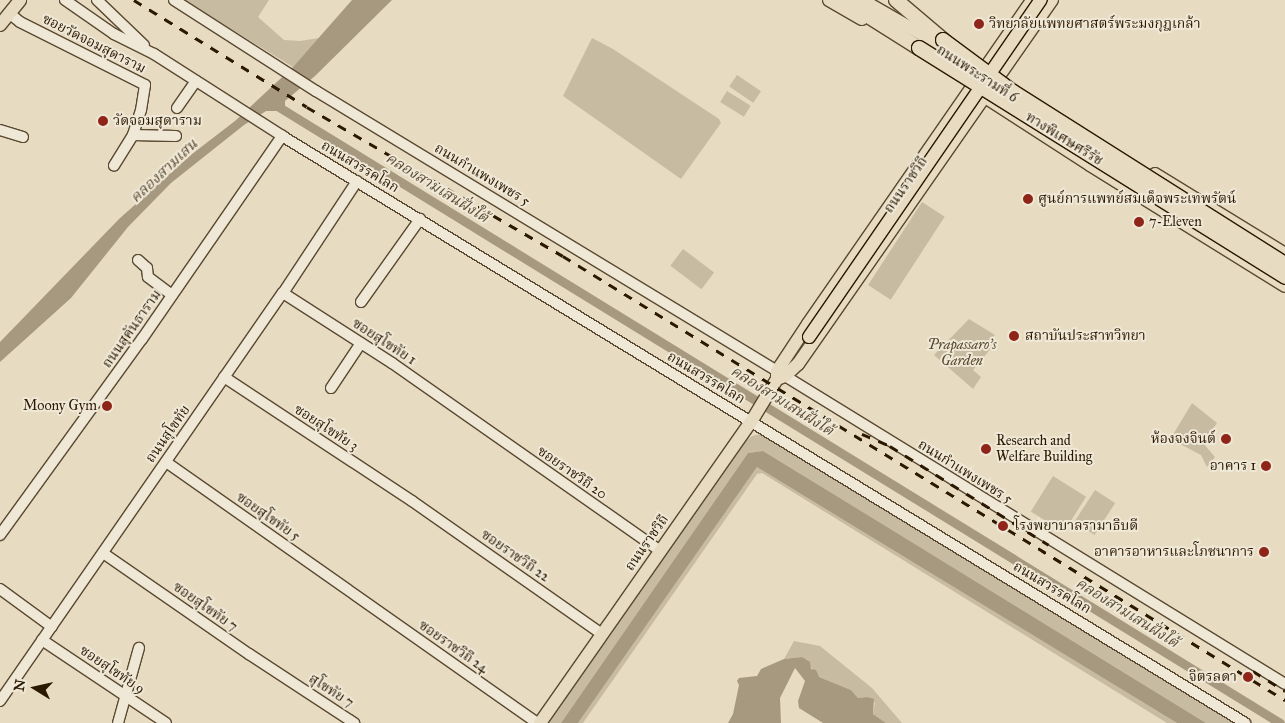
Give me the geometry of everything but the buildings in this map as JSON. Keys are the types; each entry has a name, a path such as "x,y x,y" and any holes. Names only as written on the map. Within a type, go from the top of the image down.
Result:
{"highway":[{"name":"ทางพิเศษศรีรัช","path":"843,0 1285,277"},
{"name":"ทางพิเศษศรีรัช","path":"896,0 943,40 1012,92 1285,264"}],"main road":[{"name":"ถนนพระรามที่ 6","path":"830,0 1285,286"},
{"name":"ถนนพระรามที่ 6","path":"862,0 984,69 1285,254"},
{"name":"ถนนราชวิถี","path":"538,723 783,374 950,118 1032,0"},
{"path":"783,374 1041,0"},
{"name":"ถนนราชวิถี","path":"783,374 798,364 1052,0"},
{"path":"0,24 16,1"},
{"path":"950,118 962,119 965,127"},
{"path":"1093,137 1150,202"},
{"path":"1196,231 1211,208"}],"street":[{"name":"ถนนสวรรคโลก","path":"57,0 68,2 114,34 154,54 279,134 752,418 1245,723"},
{"name":"ถนนสวรรคโลก","path":"97,0 121,26 154,54"},
{"name":"ถนนกำแพงเพชร 5","path":"174,0 316,91 783,374 1285,684"},
{"name":"ซอยวัดจอมสุดาราม","path":"9,13 20,22 144,85 141,110 133,135 114,165"},
{"path":"177,108 196,80"},
{"path":"0,130 23,137"},
{"name":"ถนนสุคันธาราม","path":"0,534 172,294 279,134"},
{"path":"133,135 176,136"},
{"name":"ถนนสุโขทัย","path":"0,702 357,181"},
{"path":"361,302 420,219"},
{"path":"138,260 147,268 148,277 172,294"},
{"name":"ซอยสุโขทัย 1","path":"282,293 362,344 469,417"},
{"path":"331,388 362,344"},
{"name":"ซอยสุโขทัย 3","path":"224,377 412,501"},
{"name":"ซอยราชวิถี 20","path":"469,417 660,551"},
{"name":"ซอยสุโขทัย 5","path":"166,462 354,594"},
{"name":"ซอยราชวิถี 22","path":"412,501 602,634"},
{"name":"ซอยสุโขทัย 7","path":"103,552 292,682"},
{"path":"0,590 52,627"},
{"name":"ซอยราชวิถี 24","path":"354,594 538,723"},
{"name":"ซอยสุโขทัย 9","path":"42,640 166,723"},
{"path":"118,723 139,648"},
{"name":"สุโขทัย 7","path":"292,682 354,723"}],"green space":[{"path":"184,0 269,0 258,17 284,40 300,41 319,38 293,67"},
{"path":"592,38 613,49 719,119 721,123 681,179 563,96"},
{"path":"737,75 761,91 753,103 729,87"},
{"path":"727,91 751,106 744,117 720,102"},
{"path":"922,202 945,217 891,300 868,285"},
{"path":"683,249 714,272 702,289 670,266"},
{"name":"Prapassaro's Garden","path":"969,319 995,335 989,343 993,346 973,370 981,377 973,389 934,355"},
{"path":"1192,403 1217,423 1203,443 1215,457 1207,467 1201,455 1180,444 1168,443"},
{"path":"760,434 1236,723 1206,723 763,451 748,453 561,723 548,723 741,445 752,436"},
{"path":"757,467 1177,723 1167,723 762,473 757,474 583,723 578,723"},
{"path":"1053,476 1086,497 1064,532 1031,512"},
{"path":"1095,490 1115,503 1094,535 1074,522"},
{"path":"794,641 820,646 872,688 902,723 886,723 873,714 875,703 867,697 858,698 851,690 819,677 802,657 784,659"}],"shaded area":[{"path":"352,0 392,0 315,76 285,101 285,108 279,111 266,111 244,125 171,183 128,227 71,298 0,362 0,342 119,219 192,154 235,121 293,67"},
{"path":"763,451 1206,723 1177,723 757,467 578,723 561,723 748,453"},
{"path":"802,657 810,662 811,669 816,670 819,677 851,690 858,698 867,697 874,699 873,714 886,723 823,723 799,708 798,701 805,681 795,668 780,698 781,723 728,723 733,714 739,678 757,676 761,669 784,659"}],"waterway":[{"name":"คลองสามเสนฝั่งใต้","path":"274,104 1280,723"}],"railway":[{"path":"134,0 307,107 563,256 1285,700"},
{"path":"862,434 890,446 1049,545"},
{"path":"1253,671 1285,691"}],"place":[{"name":"วิทยาลัยแพทยศาสตร์พระมงกุฎเกล้า","path":"979,24"},
{"name":"วัดจอมสุดาราม","path":"103,121"},
{"name":"ศูนย์การแพทย์สมเด็จพระเทพรัตน์","path":"1028,199"},
{"name":"7-Eleven","path":"1139,222"},
{"name":"สถาบันประสาทวิทยา","path":"1014,336"},
{"name":"Moony Gym","path":"107,406"},
{"name":"ห้องจงจินต์","path":"1226,439"},
{"name":"Research and Welfare Building","path":"986,449"},
{"name":"อาคาร 1","path":"1266,466"},
{"name":"โรงพยาบาลรามาธิบดี","path":"1003,526"},
{"name":"อาคารอาหารและโภชนาการ","path":"1264,552"},
{"name":"จิตรลดา","path":"1248,677"}],"water label":[{"name":"คลองสามเสน","path":"164,171"}]}
